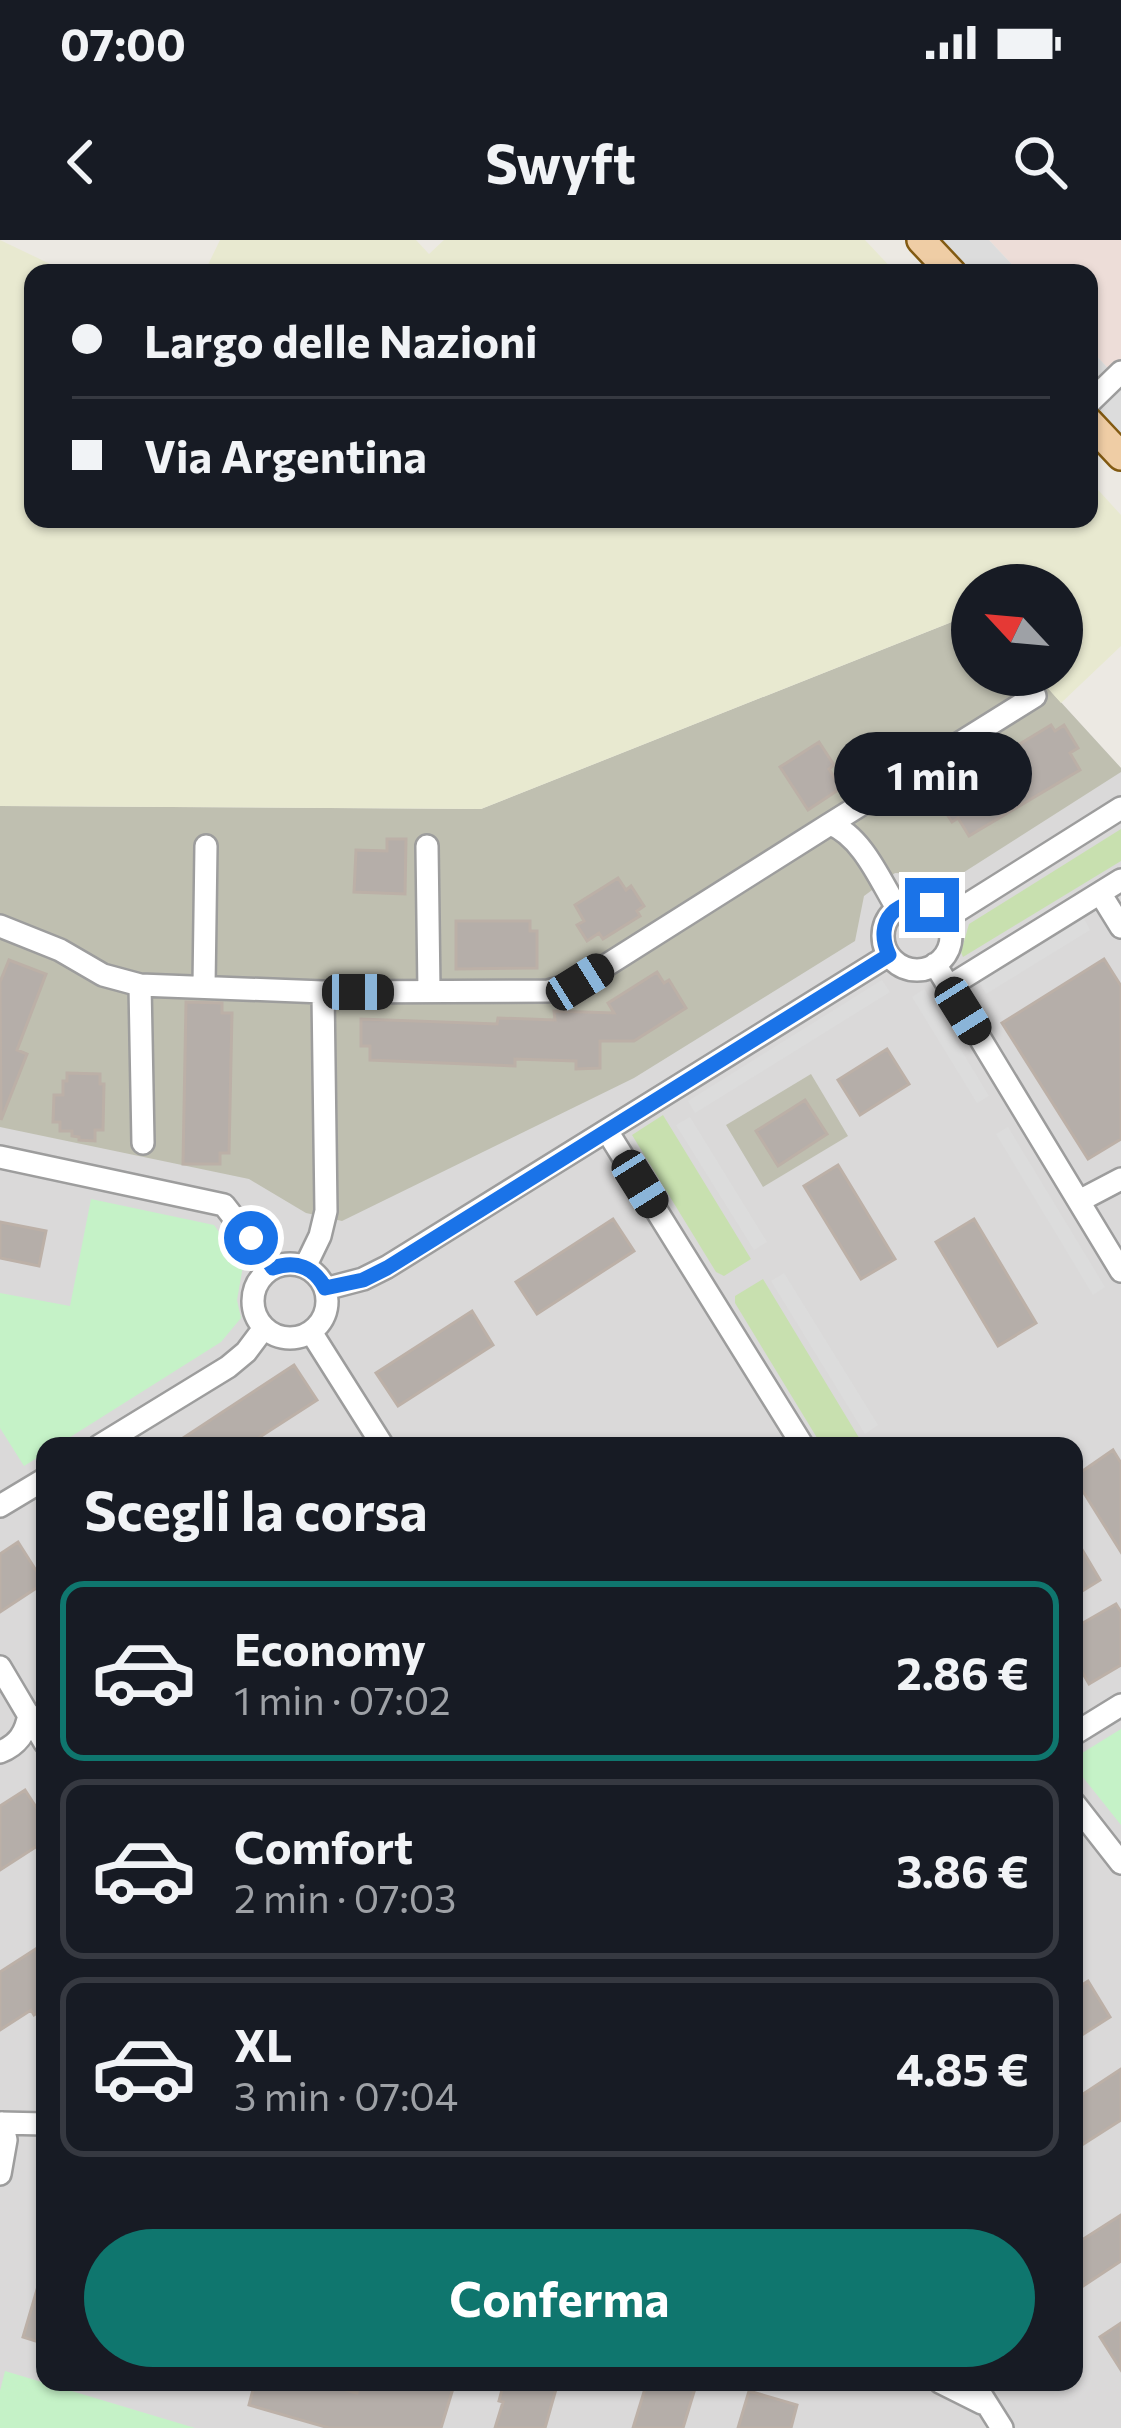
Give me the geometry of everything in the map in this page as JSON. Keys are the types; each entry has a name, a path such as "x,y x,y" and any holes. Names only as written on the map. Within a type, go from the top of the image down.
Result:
{"main road":[{"path":"921,240 944,264"},
{"path":"1098,432 1121,456"}],"street":[{"path":"1098,394 1121,372"},
{"path":"0,926 60,950 103,975 140,985 323,992 548,991 580,982 1035,697"},
{"path":"946,918 1121,808"},
{"path":"830,824 842,829 858,847 897,908"},
{"path":"204,986 206,846"},
{"path":"427,846 429,991"},
{"path":"948,987 1121,880"},
{"path":"1100,893 1121,927"},
{"path":"923,903 946,918 950,938 935,964 915,970 889,955 884,930 897,908 923,903"},
{"path":"325,1288 363,1280 387,1268 889,955"},
{"path":"935,964 1121,1271"},
{"path":"140,985 143,1143"},
{"path":"305,1267 326,1210 323,992"},
{"path":"607,1131 797,1437"},
{"path":"0,1157 224,1205 273,1268"},
{"path":"1079,1201 1121,1179"},
{"path":"284,1264 305,1267 325,1288 326,1312 311,1332 282,1338 264,1328 253,1308 253,1296 263,1275 273,1268 284,1264"},
{"path":"114,1437 229,1367 264,1328"},
{"path":"311,1332 377,1437"},
{"path":"5,1494 36,1482"},
{"path":"2,1673 36,1727"},
{"path":"1083,1728 1121,1705"},
{"path":"0,1752 20,1740 29,1714"},
{"path":"1083,1814 1121,1863"},
{"path":"0,2174 6,2140 1,2123 36,2124"},
{"path":"958,2391 988,2406"},
{"path":"979,2391 1002,2428"}],"shaded area":[{"path":"0,240 50,264 24,264 24,528 1098,528 1098,490 1121,515 1121,646 1083,682 1083,564 951,564 951,622 481,809 0,806"},
{"path":"220,240 416,240 429,254 444,240 865,240 888,264 208,264"},
{"path":"942,240 989,240 1012,264 964,264"},
{"path":"989,240 1121,240 1121,382 1098,358 1098,264 1012,264"},
{"path":"1098,358 1121,382 1121,435 1098,411"},
{"path":"951,622 951,696 1055,696 1121,768 1121,2428 0,2428 0,806 481,809"},
{"path":"951,622 951,696 1055,696 1121,768 958,876 895,873 864,896 855,941 634,1078 342,1221 306,1213 249,1179 0,1127 0,806 481,809"},
{"path":"1083,917 1090,930 986,994 979,982"},
{"path":"882,980 890,992 695,1113 688,1101"},
{"path":"924,989 989,1096 977,1103 912,997"},
{"path":"811,1074 848,1136 763,1187 726,1125"},
{"path":"690,1117 767,1242 754,1250 676,1125"},
{"path":"1008,1127 1105,1287 1093,1295 996,1134"},
{"path":"784,1273 878,1425 865,1434 771,1281"}],"green space":[{"path":"1121,829 1121,861 963,957 969,924"},
{"path":"663,1115 751,1259 724,1276 716,1272 632,1135"},
{"path":"91,1199 214,1225 243,1266 237,1300 241,1318 221,1342 70,1437 36,1437 36,1459 24,1466 0,1428 0,1293 70,1306"},
{"path":"763,1279 859,1437 817,1437 735,1296"},
{"path":"1121,1729 1121,1825 1083,1777 1083,1752"},
{"path":"5,2371 36,2380 36,2391 72,2391 195,2428 0,2428"}],"building":[{"path":"1051,725 1055,731 1064,725 1078,748 1070,753 1080,770 969,836 958,818 952,822 939,802 949,796 945,789"},
{"path":"819,742 834,765 829,769 841,788 808,810 780,767"},
{"path":"387,839 406,839 405,894 354,892 356,850 387,851"},
{"path":"618,878 626,890 631,886 644,906 637,911 640,916 603,939 599,933 587,941 577,925 584,921 575,905"},
{"path":"456,921 530,921 530,931 537,931 537,968 456,969"},
{"path":"1104,959 1121,986 1121,1139 1088,1159 1002,1023"},
{"path":"9,960 46,974 17,1050 27,1054 1,1120 0,982"},
{"path":"657,972 664,983 669,980 686,1008 634,1041 600,1041 600,1068 576,1069 576,1061 515,1059 515,1066 370,1060 370,1046 361,1046 361,1019 497,1024 498,1018 555,1020 554,1011 614,1013 608,1003"},
{"path":"186,1002 222,1003 222,1013 232,1013 229,1153 220,1153 220,1164 183,1164"},
{"path":"887,1049 909,1084 860,1115 838,1080"},
{"path":"67,1073 100,1074 103,1130 95,1130 95,1141 79,1140 72,1131 60,1131 60,1122 53,1122 54,1095 63,1095"},
{"path":"805,1100 827,1134 778,1166 756,1131"},
{"path":"838,1165 895,1259 861,1279 804,1186"},
{"path":"613,1219 634,1251 537,1314 516,1282"},
{"path":"974,1219 1036,1323 998,1346 936,1242"},
{"path":"0,1222 46,1231 39,1266 0,1258"},
{"path":"472,1311 493,1345 398,1406 376,1373"},
{"path":"294,1365 317,1400 260,1437 185,1437"},
{"path":"1113,1450 1121,1463 1121,1552 1083,1491 1083,1471"},
{"path":"18,1542 36,1570 36,1588 0,1612 0,1554"},
{"path":"1083,1551 1100,1580 1083,1590"},
{"path":"1116,1604 1121,1612 1121,1665 1089,1684 1083,1674 1083,1623"},
{"path":"25,1790 36,1807 36,1847 0,1870 0,1806"},
{"path":"36,1949 36,2014 31,2010 0,2030 0,1972"},
{"path":"1088,1981 1110,2017 1083,2034 1083,1984"},
{"path":"1121,2069 1121,2120 1083,2144 1083,2094"},
{"path":"1121,2215 1121,2261 1083,2286 1083,2239"},
{"path":"36,2293 36,2341 23,2337"},
{"path":"1121,2323 1121,2370 1100,2337"},
{"path":"253,2391 452,2391 441,2428 329,2428 249,2405"},
{"path":"502,2391 555,2391 545,2428 495,2428 503,2402 499,2401"},
{"path":"644,2391 694,2391 683,2428 633,2428"},
{"path":"749,2391 797,2405 791,2428 738,2428"}],"route":[{"path":"251,1238 273,1268 284,1264 305,1267 325,1288 363,1280 889,955 883,939 891,914 914,902 932,905"}]}
